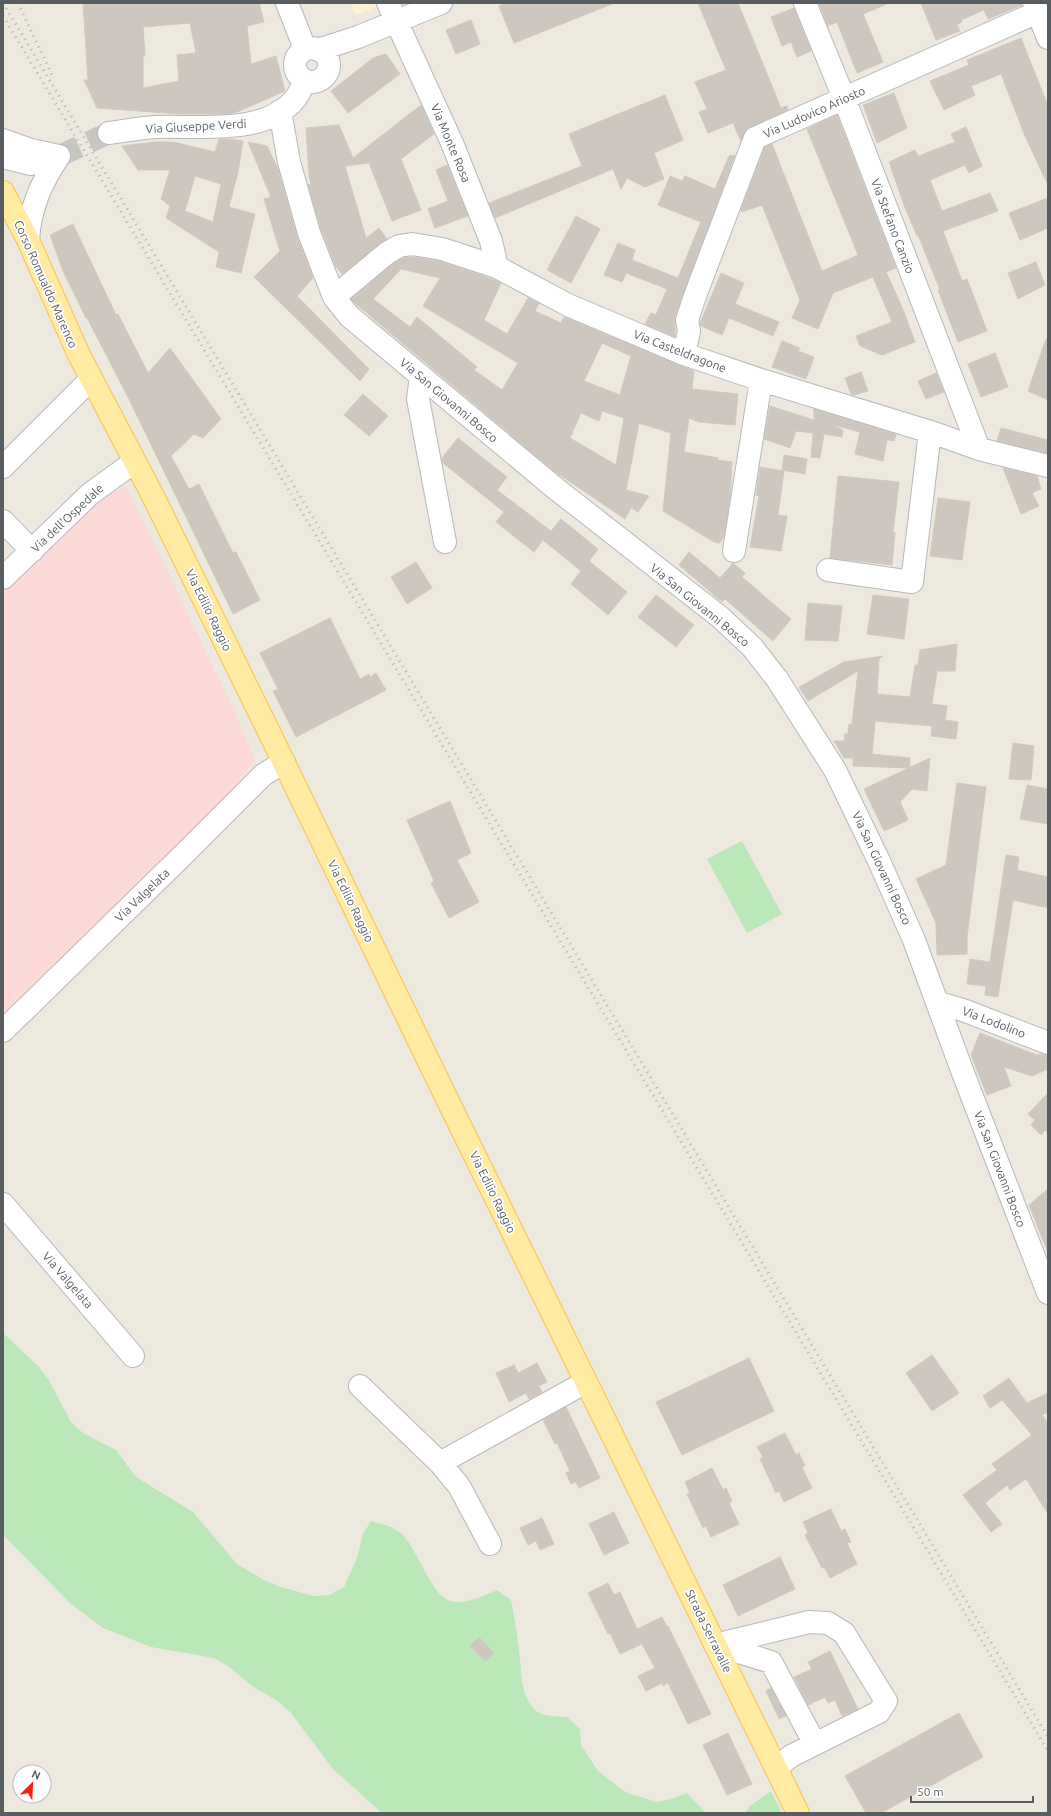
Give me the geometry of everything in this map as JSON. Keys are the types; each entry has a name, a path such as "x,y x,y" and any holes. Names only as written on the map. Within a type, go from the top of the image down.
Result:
{"main road":[{"name":"Corso Romualdo Marenco","path":"3,192 28,240 78,355"},
{"name":"Via Edilio Raggio","path":"78,355 134,462 284,762 619,1449"},
{"name":"Strada Serravalle","path":"619,1449 798,1813"}],"street":[{"path":"287,3 302,41 317,55 369,33 392,12 441,3"},
{"name":"Via Stefano Canzio","path":"805,3 844,98 979,449"},
{"path":"1036,8 1048,38"},
{"name":"Via Ludovico Ariosto","path":"684,354 689,331 687,320 755,138 1036,8"},
{"name":"Via Monte Rosa","path":"392,12 452,143 491,240 497,267"},
{"name":"Via Giuseppe Verdi","path":"109,134 154,127 241,125 281,117 305,81 314,82 323,78 328,69 317,55"},
{"name":"Via San Giovanni Bosco","path":"281,117 289,162 309,233 334,297 349,316 590,516 720,618 752,647 777,679 835,770 880,861 914,940 1048,1293"},
{"path":"3,140 31,150 59,156"},
{"path":"3,157 31,164 59,156"},
{"path":"28,240 29,222 35,202 45,179 59,156"},
{"name":"Via Casteldragone","path":"334,297 387,253 399,246 412,244 442,249 497,267 568,305 684,354 979,449 1048,466"},
{"path":"421,376 418,399 445,542"},
{"path":"3,467 91,379"},
{"path":"734,552 761,380"},
{"path":"828,570 912,582 930,432"},
{"name":"Via dell'Ospedale","path":"3,578 32,552 90,494 134,462"},
{"path":"3,521 32,552"},
{"name":"Via Valgelata","path":"3,1030 263,775 284,762"},
{"name":"Via Lodolino","path":"938,1003 963,1010 1048,1043"},
{"name":"Via Valgelata","path":"3,1204 134,1356"},
{"path":"440,1463 586,1382"},
{"path":"360,1386 440,1463 459,1486 490,1544"},
{"path":"715,1645 809,1622 828,1623 844,1633 886,1701 879,1712 791,1756 776,1768"},
{"path":"715,1645 771,1662 815,1744"}],"shaded area":[{"path":"350,3 386,3 355,15"},
{"path":"126,486 227,695 255,760 237,782 237,794 3,1025 3,593 103,498"}],"green space":[{"path":"742,841 782,914 747,933 707,859"},
{"path":"3,1333 38,1366 48,1379 71,1422 83,1433 116,1450 136,1477 193,1512 237,1564 264,1580 281,1587 314,1596 330,1595 344,1587 357,1558 363,1534 371,1521 392,1528 402,1534 408,1541 437,1591 450,1601 468,1601 497,1590 511,1600 520,1657 522,1681 526,1696 535,1710 546,1715 567,1717 580,1729 581,1745 598,1771 625,1792 656,1802 672,1799 687,1793 706,1813 382,1813 333,1769 291,1713 279,1702 252,1686 228,1666 214,1658 151,1647 103,1628 71,1604 3,1535"},
{"path":"771,1791 782,1813 745,1813 751,1805"}],"building":[{"path":"83,3 259,3 264,22 247,26 251,64 276,56 285,91 237,112 228,114 180,114 97,108 84,80 88,80","holes":["190,23 196,53 177,55 179,81 143,88 143,56 145,56 143,27"]},
{"path":"507,3 612,4 514,43 499,6"},
{"path":"698,3 738,3 781,108 787,106 788,110 746,130 741,141 733,123 708,133 699,112 707,109 695,82 726,70"},
{"path":"819,3 889,3 863,14 883,62 857,73 837,22 828,26"},
{"path":"921,3 1022,3 1022,5 988,19 984,10 961,20 962,22 957,24 960,31 936,40"},
{"path":"794,8 811,51 797,57 791,42 782,46 771,17"},
{"path":"471,20 480,44 456,54 446,30"},
{"path":"1021,38 1048,106 1048,185 1025,136 1001,74 971,86 975,95 944,110 930,81 969,65 967,60"},
{"path":"386,54 400,74 348,113 331,91 373,58"},
{"path":"894,93 907,128 877,143 863,105"},
{"path":"665,95 683,140 654,153 664,179 645,187 627,178 621,189 613,169 495,218 489,203 582,166 569,134"},
{"path":"421,105 434,134 401,159 421,210 392,221 369,163 345,166 366,238 379,228 387,239 342,274 336,267 321,229 308,185 311,184 309,176 306,128 339,125 353,158"},
{"path":"837,115 896,268 886,272 902,307 915,342 882,355 860,346 856,336 892,322 873,277 833,293 818,329 792,318 800,300 762,205 742,212 741,210 765,147 772,144 822,271 858,255 807,129"},
{"path":"966,127 982,166 969,173 965,165 930,180 942,211 990,193 998,211 943,231 962,281 967,279 987,331 958,342 938,290 940,290 904,205 889,162 915,150 918,156 955,142 951,134"},
{"path":"219,139 243,141 238,172 229,207 255,214 241,273 216,267 219,252 166,218 170,206 161,199 170,170 138,170 122,146 154,142 173,142 215,152","holes":["195,176 221,184 213,222 185,211"]},
{"path":"248,142 267,146 278,169 297,236 313,278 297,296 369,369 360,381 254,277 280,251 264,199 271,197"},
{"path":"735,155 675,316 675,337 645,324 651,313 656,315 667,289 626,273 622,282 604,275 618,243 635,250 632,260 678,278 701,222 658,205 670,176 682,181 685,176 715,189 729,156"},
{"path":"447,165 468,216 435,228 428,209 448,201 436,170"},
{"path":"1048,198 1048,228 1020,240 1009,213"},
{"path":"576,216 600,229 571,283 547,270"},
{"path":"73,224 116,315 118,314 148,373 170,348 221,419 203,438 194,434 171,456 189,489 199,484 233,553 236,552 260,600 233,614 127,395 63,271 50,235"},
{"path":"412,257 439,261 501,283 484,320 507,334 528,298 539,303 535,311 561,323 564,317 694,371 692,389 738,394 735,425 699,422 689,418 684,452 732,462 730,499 724,536 720,543 714,542 663,511 671,433 639,423 626,490 649,496 638,512 631,508 625,519 554,471 351,299 394,263 403,258","holes":["401,269 440,278 423,306 518,363 502,390 474,370 477,367 417,317 410,327 373,299","602,343 631,356 620,395 584,381","602,411 624,418 616,465 570,438 581,413 599,421"]},
{"path":"1036,262 1045,285 1018,299 1008,273"},
{"path":"721,273 744,283 735,304 779,322 773,336 729,318 722,335 701,326 700,323"},
{"path":"1046,339 1048,340 1048,400 1028,391"},
{"path":"782,341 800,348 798,351 814,357 806,379 772,367"},
{"path":"995,353 1008,387 981,397 968,364"},
{"path":"861,372 868,391 854,395 851,394 845,378"},
{"path":"936,373 944,392 926,399 918,381"},
{"path":"363,394 388,416 369,436 344,415"},
{"path":"770,406 814,420 814,409 896,434 894,441 887,440 883,461 855,454 860,432 826,423 843,430 842,437 824,434 820,458 811,457 813,433 796,431 790,448 764,439"},
{"path":"1001,428 1048,440 1048,453 997,441"},
{"path":"458,438 507,477 497,490 551,531 561,519 598,549 589,561 627,592 608,615 571,584 581,571 543,540 534,552 496,522 504,512 443,463 442,458"},
{"path":"784,455 807,459 805,474 782,470"},
{"path":"760,467 784,471 778,515 787,516 781,551 750,547 759,496 756,495"},
{"path":"1003,468 1037,476 1041,489 1032,493 1039,506 1021,514"},
{"path":"838,476 899,482 893,532 895,533 892,565 830,558"},
{"path":"938,498 970,502 962,560 930,556"},
{"path":"689,552 720,578 733,563 745,573 742,577 791,619 773,641 725,599 722,602 679,565"},
{"path":"416,562 432,588 407,604 391,577"},
{"path":"656,595 694,625 676,647 638,617"},
{"path":"873,595 909,599 904,639 867,634"},
{"path":"808,603 842,606 838,641 805,640"},
{"path":"330,618 360,679 369,674 370,677 376,673 386,690 296,737 273,691 278,689 260,653"},
{"path":"957,644 955,671 937,671 932,704 947,706 945,720 958,722 956,739 931,736 932,726 875,721 872,754 910,758 910,768 853,766 853,758 844,758 834,741 844,741 845,734 848,734 849,724 852,724 858,671 808,701 799,687 844,662 883,656 879,659 877,694 910,697 915,665 918,665 920,650"},
{"path":"1013,743 1034,746 1031,780 1009,779"},
{"path":"930,758 927,791 912,789 900,802 908,820 884,831 864,789"},
{"path":"957,783 986,787 967,937 967,954 937,955 936,923 916,879 946,865"},
{"path":"1027,785 1048,789 1048,824 1020,819"},
{"path":"450,801 471,853 457,860 479,902 449,918 431,883 434,881 407,820"},
{"path":"1006,855 1019,857 1017,870 1048,877 1048,908 1013,900 998,997 985,995 986,986 967,984 970,959 990,962"},
{"path":"980,1033 1037,1055 1048,1055 1048,1069 1032,1076 1004,1067 1011,1086 987,1095 971,1055"},
{"path":"1048,1093 1048,1132 1045,1130 1041,1135 1031,1125 1035,1120 1028,1114"},
{"path":"1048,1189 1048,1249 1047,1250 1029,1205"},
{"path":"932,1355 959,1393 932,1411 906,1373"},
{"path":"749,1358 774,1411 682,1455 656,1402"},
{"path":"537,1363 547,1382 539,1386 542,1392 529,1399 526,1393 509,1402 496,1373 514,1365 518,1373"},
{"path":"1009,1378 1027,1403 1048,1393 1048,1412 1042,1415 1048,1423 1048,1514 1026,1479 1010,1490 1007,1485 985,1503 1002,1524 991,1532 963,1495 997,1470 992,1464 1032,1435 1002,1400 990,1408 983,1396"},
{"path":"566,1407 600,1478 579,1488 576,1482 571,1484 566,1473 570,1471 557,1443 555,1444 543,1420"},
{"path":"785,1433 796,1455 799,1453 805,1466 802,1467 812,1488 784,1502 779,1491 776,1493 760,1459 763,1457 757,1447"},
{"path":"712,1468 723,1490 726,1488 732,1501 729,1503 739,1524 711,1537 706,1526 703,1528 687,1494 690,1493 685,1482"},
{"path":"831,1509 841,1531 845,1529 851,1542 847,1543 857,1564 830,1578 824,1567 822,1568 805,1535 808,1533 803,1522"},
{"path":"614,1512 629,1543 604,1555 589,1524"},
{"path":"542,1518 554,1544 540,1550 536,1541 528,1545 520,1528"},
{"path":"780,1557 795,1589 738,1616 723,1585"},
{"path":"608,1583 614,1595 620,1592 637,1629 662,1617 667,1627 668,1626 711,1714 688,1724 668,1683 663,1686 662,1683 646,1691 638,1676 655,1668 642,1644 620,1654 610,1633 608,1634 588,1593"},
{"path":"479,1637 494,1653 485,1661 470,1646"},
{"path":"830,1651 858,1709 842,1716 835,1700 828,1703 825,1697 808,1705 794,1677 812,1669 808,1662"},
{"path":"771,1688 786,1716 779,1719 766,1691"},
{"path":"959,1713 983,1757 881,1813 866,1813 845,1776"},
{"path":"728,1733 752,1784 727,1795 703,1745"}],"tunnel":[{"path":"59,156 109,133"}],"railway":[{"path":"3,3 1048,1737"},
{"path":"18,3 53,77"},
{"path":"3,16 1048,1751"}]}
